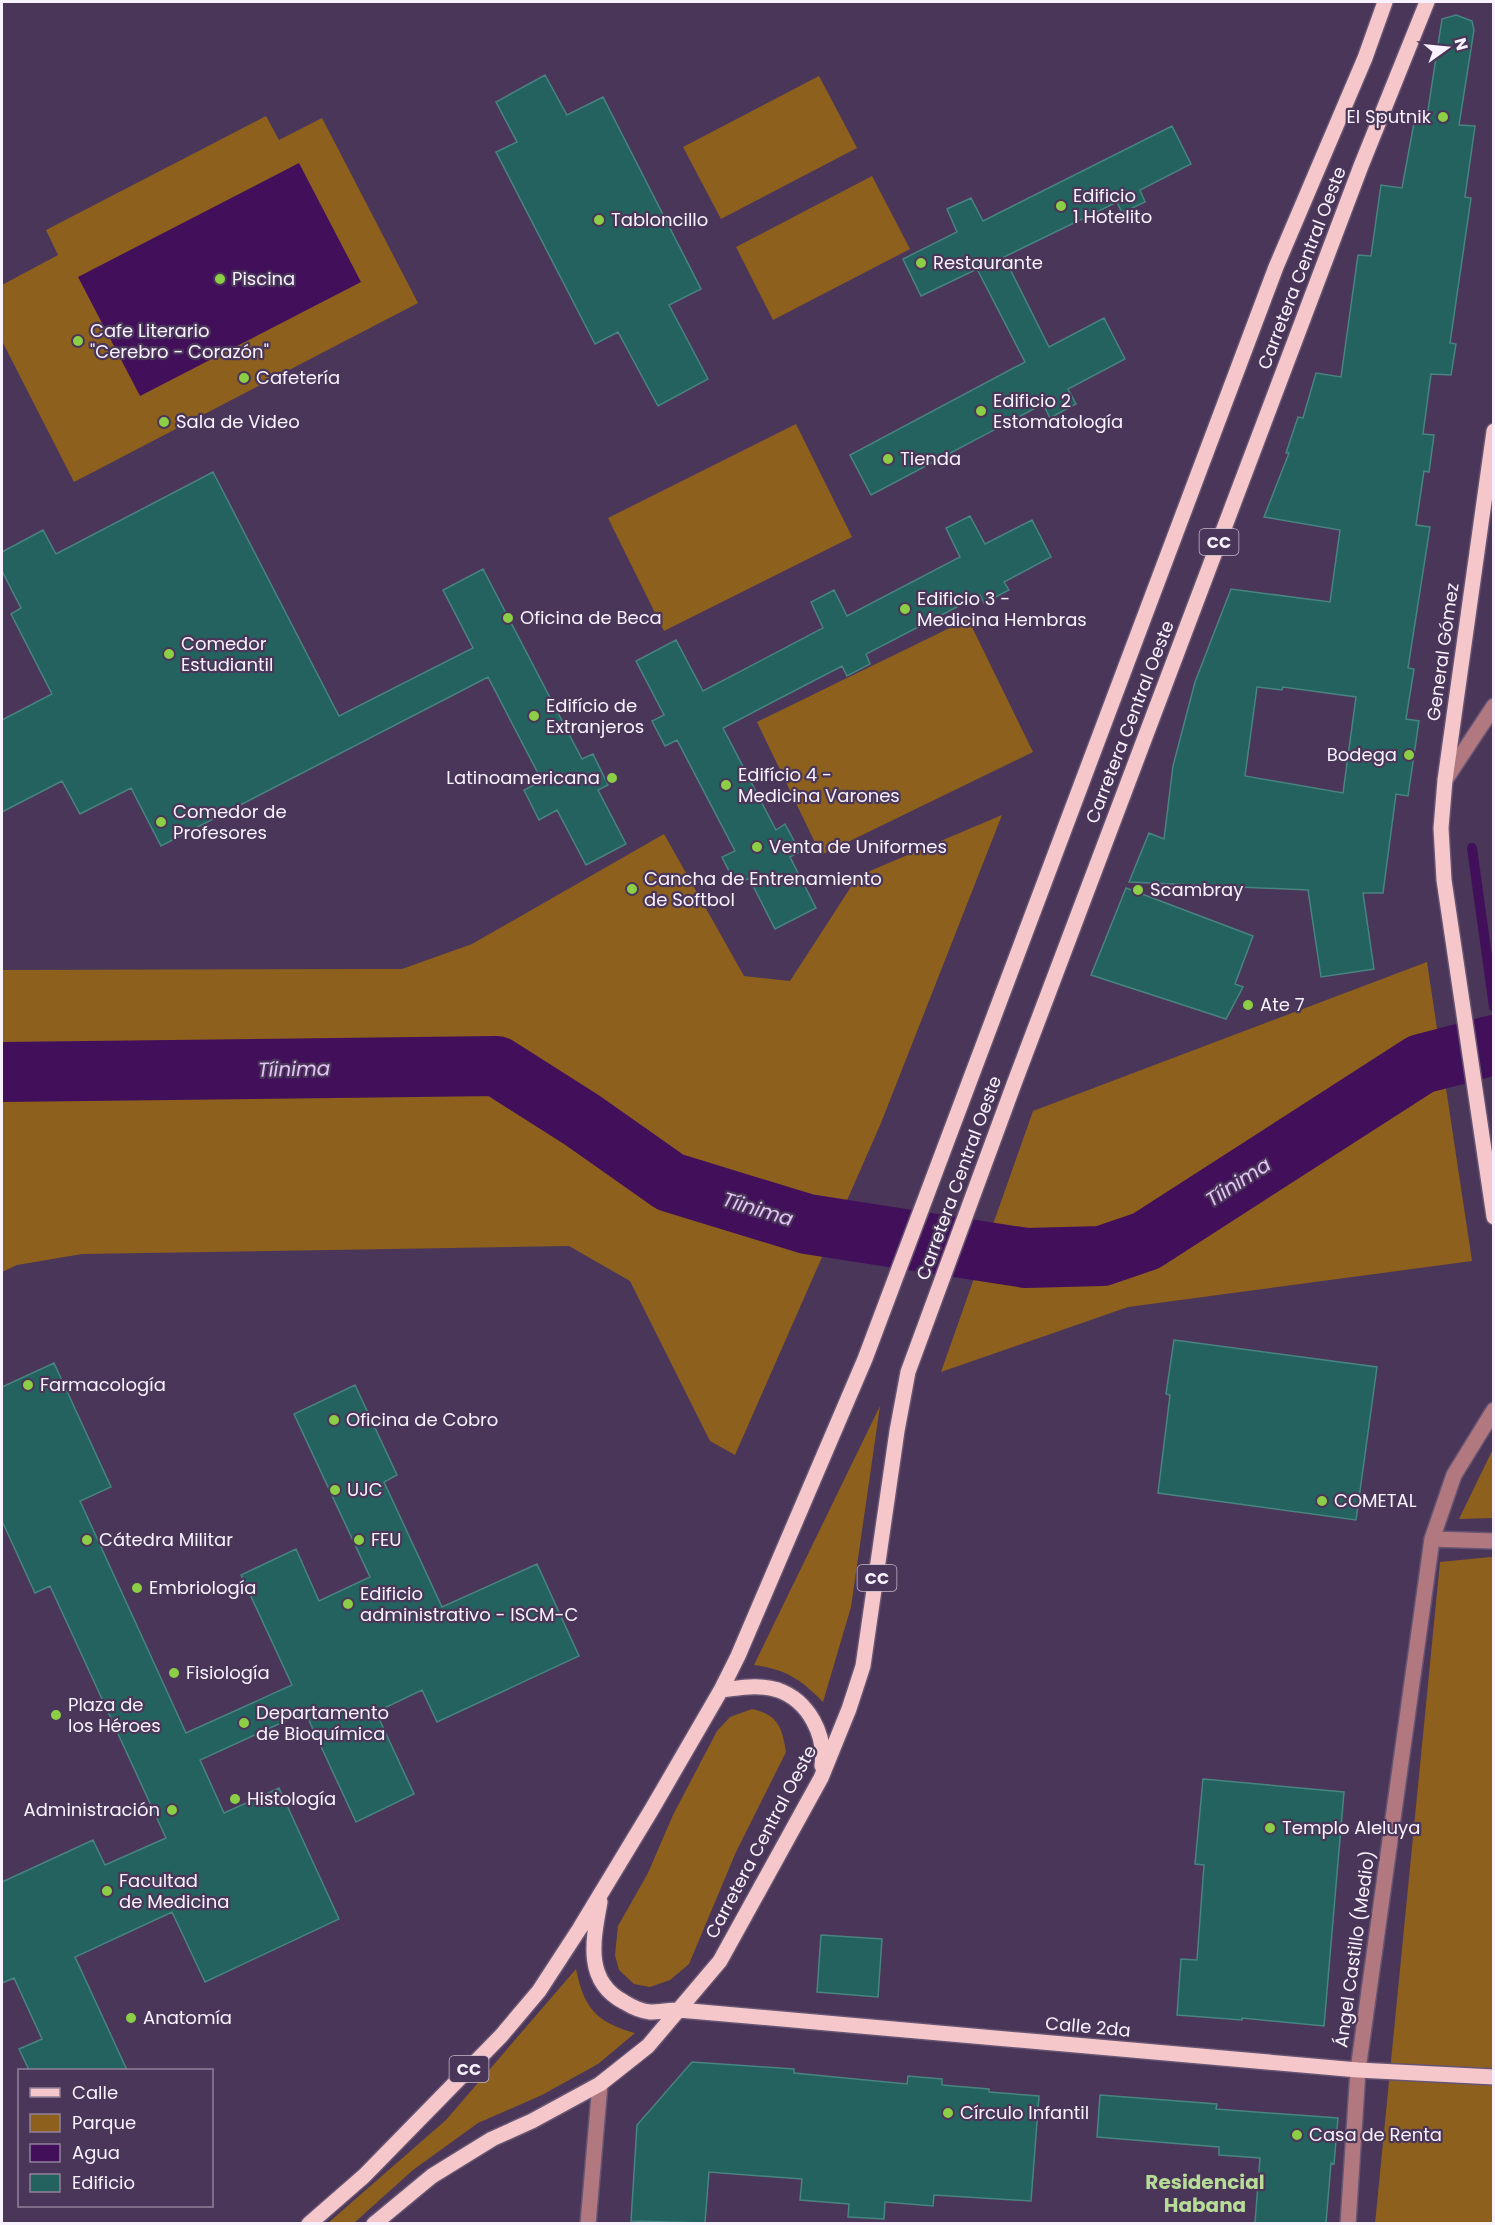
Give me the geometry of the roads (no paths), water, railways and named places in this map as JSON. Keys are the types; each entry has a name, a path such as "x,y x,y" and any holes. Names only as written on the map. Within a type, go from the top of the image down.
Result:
{"main road":[{"name":"Carretera Central Oeste","path":"309,2223 364,2176 501,2036 539,1991 602,1892 721,1690 821,1465 864,1359 1276,267 1365,58 1385,2"},
{"name":"Carretera Central Oeste","path":"374,2223 432,2176 492,2139 600,2084 648,2046 720,1961 821,1778 849,1710 863,1666 897,1431 908,1372 1014,1084 1361,166 1427,2"},
{"name":"General Gómez","path":"1494,431 1445,780 1441,828 1444,880 1494,1217"},
{"path":"721,1690 753,1686 779,1690 801,1704 817,1726 824,1752 821,1778"},
{"name":"Calle 2da","path":"602,1892 594,1938 595,1964 600,1982 616,1998 635,2008 651,2012 679,2010 1358,2070 1494,2077"}],"street":[{"path":"1445,780 1494,706"},
{"name":"Ángel Castillo (Medio)","path":"1348,2223 1358,2070 1432,1539 1454,1475 1494,1410"},
{"path":"1432,1539 1494,1541"},
{"path":"588,2223 600,2084"}],"water":[{"name":"Piscina","path":"299,163 361,282 140,396 78,277"}],"waterway":[{"path":"1472,848 1494,1007"},
{"name":"Tíinima","path":"2,1072 497,1066 582,1120 670,1182 807,1224 1026,1258 1102,1256 1146,1241 1421,1064 1494,1045"}],"place":[{"name":"El Sputnik","path":"1443,117"},
{"name":"Edificio 1 Hotelito","path":"1061,206"},
{"name":"Tabloncillo","path":"599,220"},
{"name":"Restaurante","path":"921,263"},
{"name":"Piscina","path":"220,279"},
{"name":"Cafe Literario \"Cerebro - Corazón\"","path":"78,341"},
{"name":"Cafetería","path":"244,378"},
{"name":"Edificio 2 Estomatología","path":"981,411"},
{"name":"Sala de Video","path":"164,422"},
{"name":"Tienda","path":"888,459"},
{"name":"Edificio 3 - Medicina Hembras","path":"905,609"},
{"name":"Oficina de Beca","path":"508,618"},
{"name":"Comedor Estudiantil","path":"169,654"},
{"name":"Edifício de Extranjeros","path":"534,716"},
{"name":"Bodega","path":"1409,755"},
{"name":"Latinoamericana","path":"612,778"},
{"name":"Edifício 4 - Medicina Varones","path":"726,785"},
{"name":"Comedor de Profesores","path":"161,822"},
{"name":"Venta de Uniformes","path":"757,847"},
{"name":"Cancha de Entrenamiento de Softbol","path":"632,889"},
{"name":"Scambray","path":"1138,890"},
{"name":"Ate 7","path":"1248,1005"},
{"name":"Farmacología","path":"28,1385"},
{"name":"Oficina de Cobro","path":"334,1420"},
{"name":"UJC","path":"335,1490"},
{"name":"COMETAL","path":"1322,1501"},
{"name":"Cátedra Militar","path":"87,1540"},
{"name":"FEU","path":"359,1540"},
{"name":"Embriología","path":"137,1588"},
{"name":"Edificio administrativo - ISCM-C","path":"348,1604"},
{"name":"Fisiología","path":"174,1673"},
{"name":"Plaza de los Héroes","path":"56,1715"},
{"name":"Departamento de Bioquímica","path":"244,1723"},
{"name":"Histología","path":"235,1799"},
{"name":"Administración","path":"172,1810"},
{"name":"Templo Aleluya","path":"1270,1828"},
{"name":"Facultad de Medicina","path":"107,1891"},
{"name":"Anatomía","path":"131,2018"},
{"name":"Círculo Infantil","path":"948,2113"},
{"name":"Casa de Renta","path":"1297,2135"}],"district":[{"name":"Residencial Habana","path":"1205,2194"}]}
